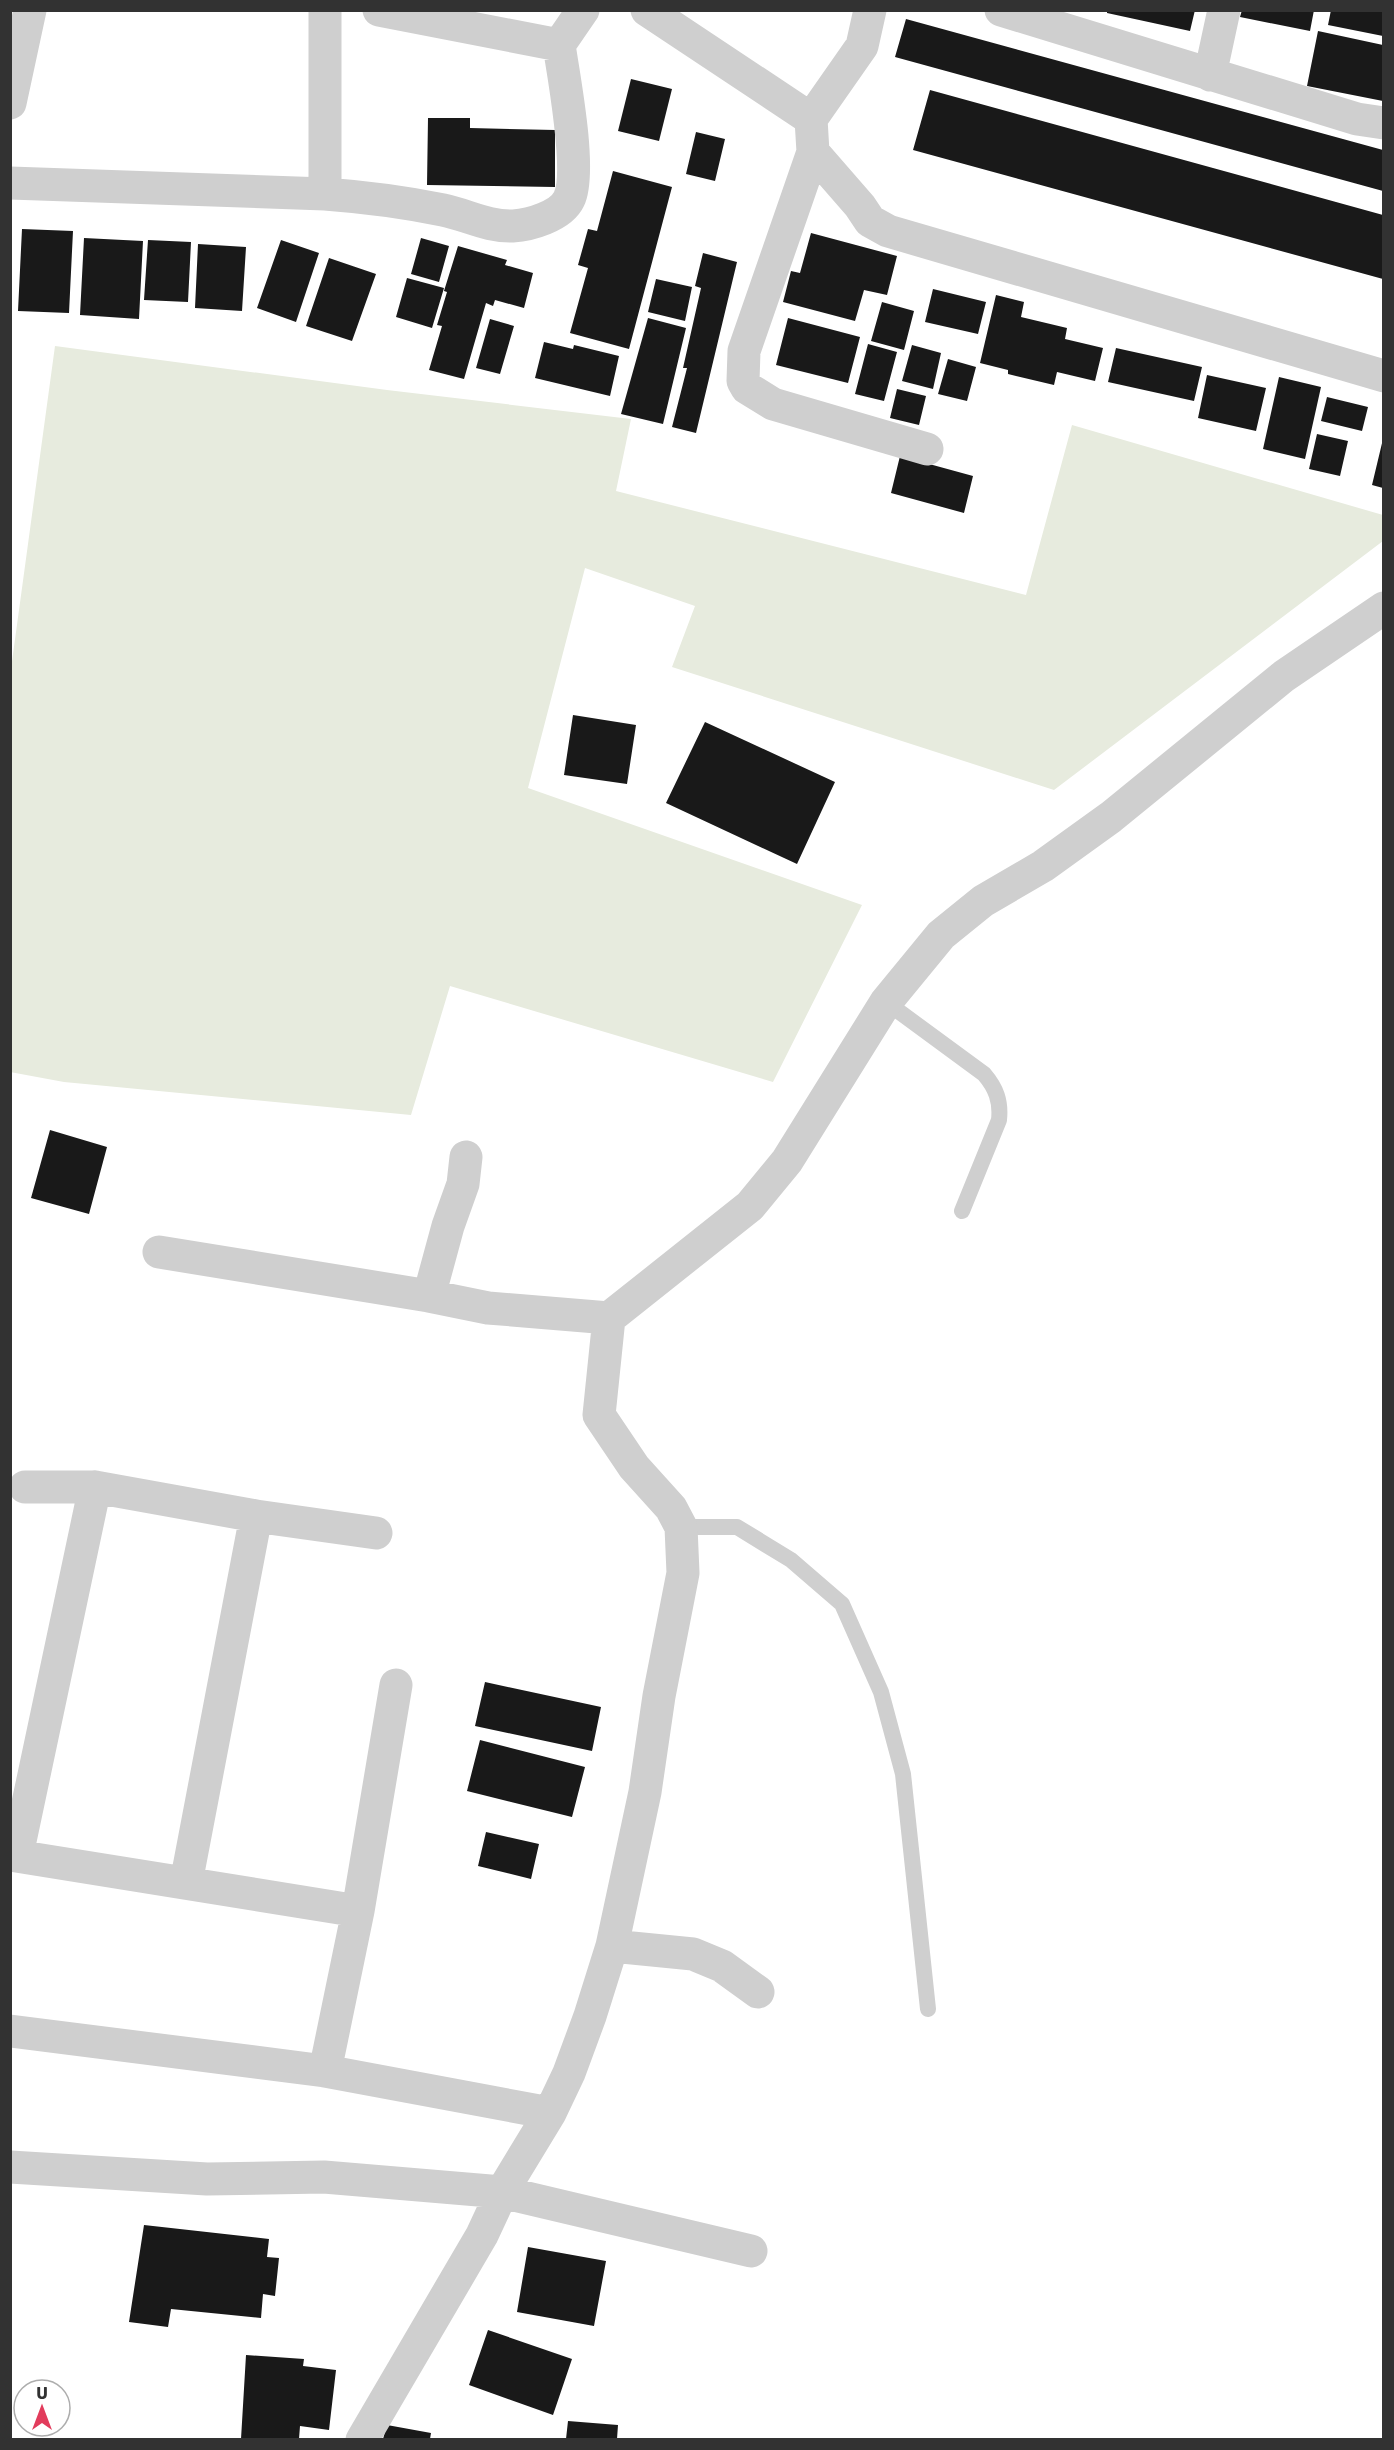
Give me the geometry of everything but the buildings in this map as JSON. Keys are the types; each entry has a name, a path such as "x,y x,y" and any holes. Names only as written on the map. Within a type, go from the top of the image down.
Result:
{"street":[{"path":"10,103 30,10"},
{"path":"325,10 325,194"},
{"path":"379,10 559,45"},
{"path":"10,183 325,194 435,208 490,225 515,226 551,215 570,198 574,158 559,45 583,10"},
{"path":"870,10 862,46 811,119 813,152 744,351 742,381 747,388 773,404 927,449"},
{"path":"1001,10 1357,119 1383,123"},
{"path":"1210,75 1224,10"},
{"path":"647,11 811,119"},
{"path":"813,152 870,221 888,231 1383,376"},
{"path":"159,1252 429,1296 488,1308 609,1318 750,1206 787,1161 886,1002 942,935 983,901 1043,866 1111,818 1284,676 1383,608"},
{"path":"429,1296 448,1226 463,1184 466,1156"},
{"path":"362,2439 482,2235 502,2192 550,2113 569,2073 612,1946 645,1792 658,1696 683,1573 681,1527 671,1508 634,1467 599,1415 609,1318"},
{"path":"25,1487 95,1487 256,1516 376,1533"},
{"path":"95,1487 14,1855 358,1911"},
{"path":"186,1883 256,1516"},
{"path":"325,2071 358,1911 396,1685"},
{"path":"612,1946 693,1954 722,1966 758,1992"},
{"path":"10,2031 325,2071 550,2113"},
{"path":"10,2167 207,2179 324,2177 502,2192 751,2252"}],"lane":[{"path":"886,1002 984,1074 994,1086 1000,1105 999,1120 962,1211"},
{"path":"681,1527 737,1527 791,1560 842,1604 881,1692 903,1774 928,2009"}],"shaded area":[{"path":"55,346 387,390 631,419 616,491 1026,595 1072,425 1383,515 1383,541 1054,790 672,667 695,606 585,568 528,788 862,905 773,1082 450,986 411,1115 64,1082 10,1072 10,676"}]}
